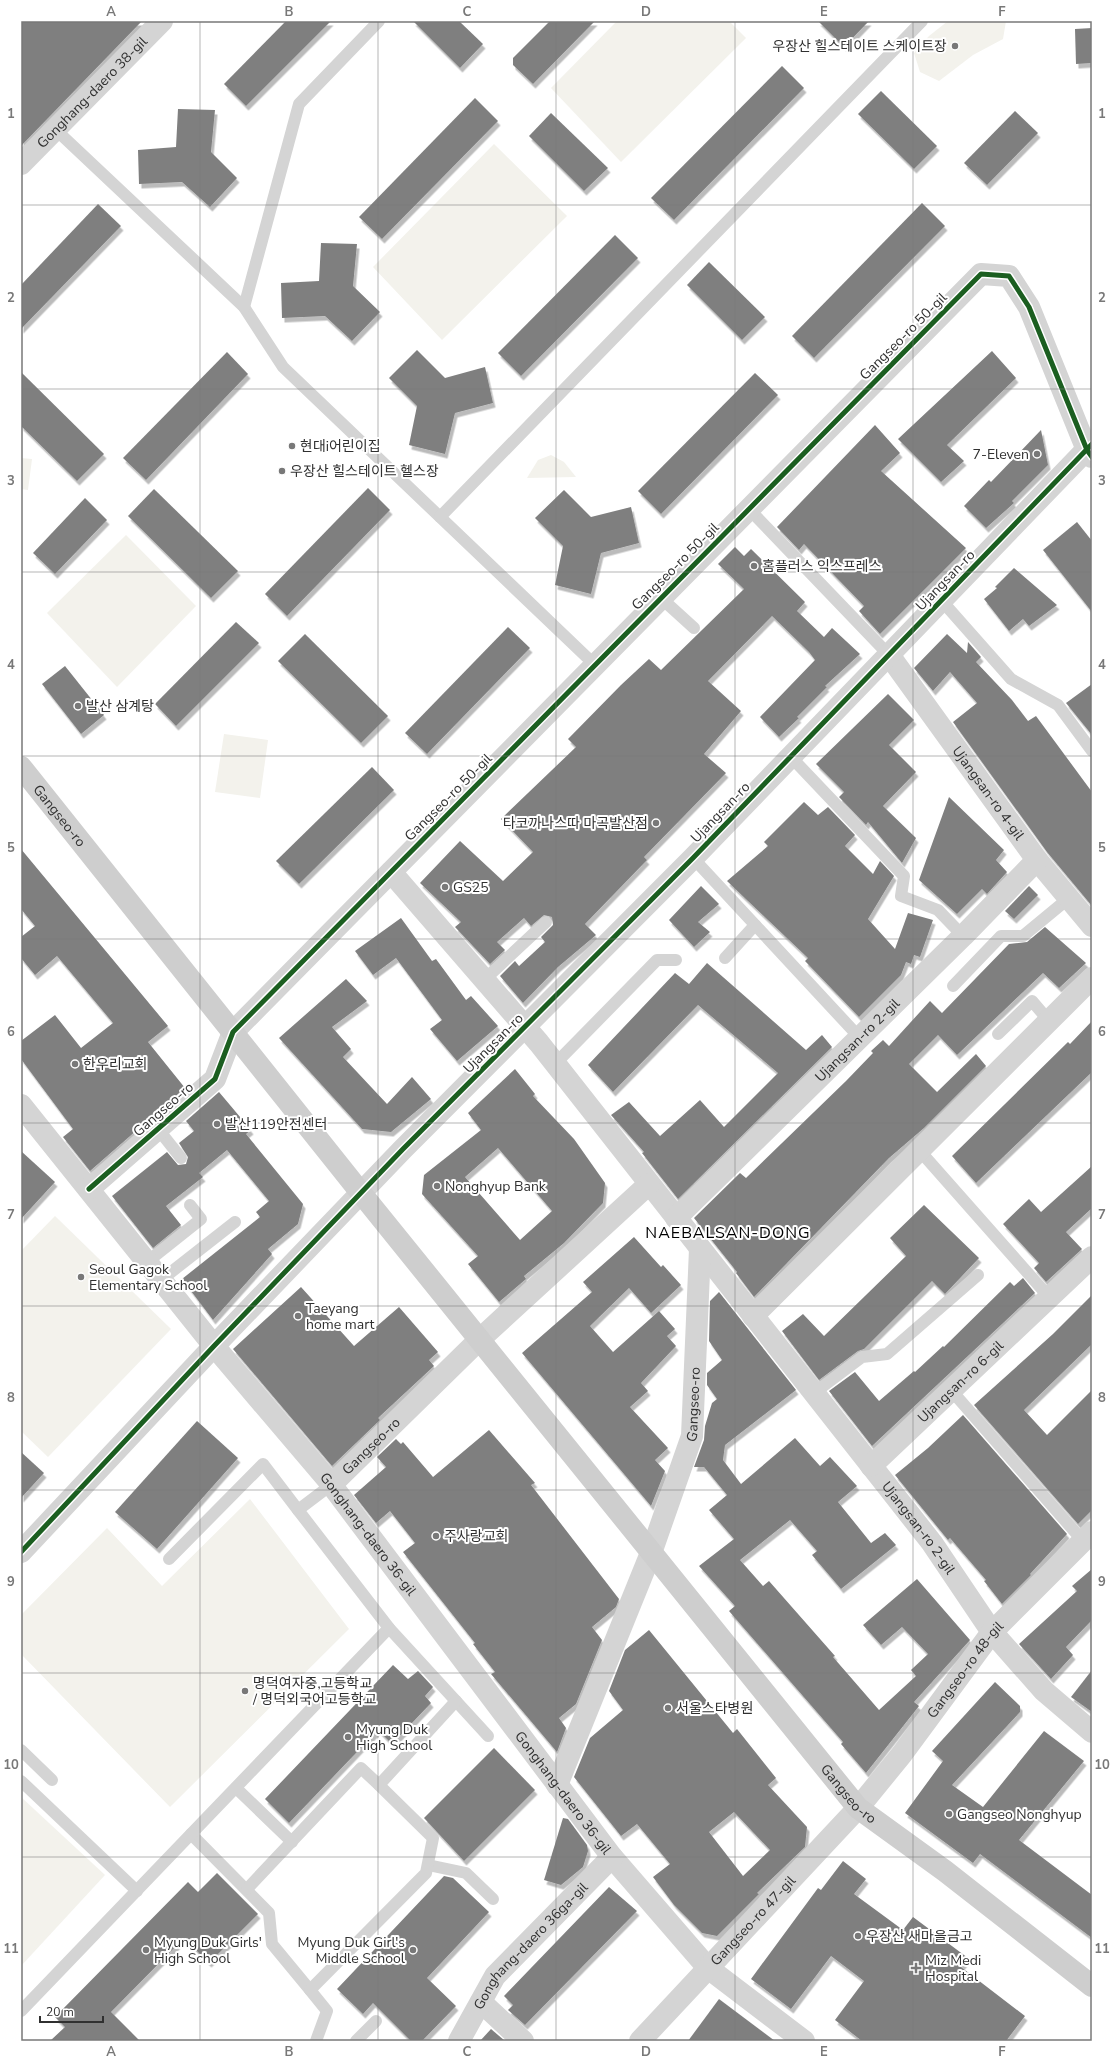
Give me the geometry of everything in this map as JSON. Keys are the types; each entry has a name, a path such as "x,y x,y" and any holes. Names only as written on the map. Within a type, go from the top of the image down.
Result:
{"main road":[{"name":"Gangseo-ro","path":"21,767 479,1340 858,1808 945,1871 1092,1986"}],"street":[{"name":"Gonghang-daero 38-gil","path":"21,164 162,21"},
{"name":"Gangseo-ro 50-gil","path":"233,1032 981,274 1009,276 1029,307 1090,450"},
{"name":"Ujangsan-ro","path":"361,1193 693,858 1090,450"},
{"name":"Ujangsan-ro 4-gil","path":"889,655 1037,860 1092,926"},
{"name":"Ujangsan-ro 2-gil","path":"676,1218 963,936 1037,860"},
{"name":"Ujangsan-ro","path":"391,872 526,1027"},
{"path":"753,1316 1092,978"},
{"name":"Ujangsan-ro 2-gil","path":"526,1027 932,1543 992,1632 1044,1691 1092,1732"},
{"name":"Gangseo-ro","path":"88,1189 215,1079 233,1032"},
{"name":"Gonghang-daero 36-gil","path":"21,1105 214,1346 331,1484 612,1857 708,1968 804,2041"},
{"name":"Gangseo-ro","path":"331,1484 479,1340 649,1184"},
{"path":"21,1552 214,1346 361,1193"},
{"name":"Gangseo-ro","path":"557,1785 651,1553 692,1436 700,1249"},
{"name":"Ujangsan-ro 6-gil","path":"871,1466 1049,1297 1090,1262"},
{"name":"Gangseo-ro 48-gil","path":"858,1808 907,1748 992,1632 1088,1536"},
{"name":"Gangseo-ro 47-gil","path":"648,2039 708,1968 858,1808"},
{"name":"Gonghang-daero 36ga-gil","path":"459,2041 495,1976 612,1857"},
{"path":"481,2002 523,2041"}],"lane":[{"path":"244,307 299,104 379,21"},
{"path":"440,517 922,21"},
{"path":"55,129 244,307 283,367 595,665"},
{"path":"748,509 889,655"},
{"path":"661,598 694,628"},
{"name":"Ujangsan-ro","path":"942,601 1012,679 1058,705 1092,751"},
{"path":"791,757 904,876 901,896 938,910 963,936"},
{"name":"Ujangsan-ro","path":"693,858 860,1038"},
{"path":"953,986 1001,936 1023,936 1069,898"},
{"path":"484,980 546,922"},
{"path":"725,958 755,925"},
{"path":"555,1064 657,960 676,960"},
{"path":"998,1034 1032,1001 1049,1021"},
{"path":"158,1129 181,1158"},
{"path":"920,1151 1049,1297"},
{"path":"147,1262 201,1219 190,1205"},
{"path":"161,1280 235,1222"},
{"path":"814,1393 862,1357 887,1354 978,1275"},
{"name":"Gangseo-ro 48-gil","path":"951,1390 1088,1536"},
{"path":"169,1559 263,1464 389,1628 488,1736"},
{"path":"298,1510 331,1484"},
{"path":"21,2011 389,1628"},
{"path":"379,1785 456,1701"},
{"path":"21,1750 52,1780"},
{"path":"247,1889 361,1768 433,1838 426,1873 310,1990"},
{"path":"21,1781 137,1891"},
{"path":"236,1788 292,1842"},
{"path":"191,1834 247,1889 269,1913 272,1944 327,2011 316,2041"},
{"path":"428,1865 466,1873 493,1899"},
{"path":"356,2041 376,2020"}],"shaded area":[{"path":"617,21 729,21 746,38 621,162 551,88"},
{"name":"우장산 힐스테이트 스케이트장","path":"948,21 1006,21 1003,39 973,55 939,81 920,72 914,53 929,36"},
{"path":"494,144 567,216 442,340 373,267"},
{"path":"551,455 564,462 576,477 527,478 538,460"},
{"path":"21,458 32,459 28,490 21,489"},
{"path":"126,535 196,606 117,687 47,613"},
{"path":"224,734 268,740 260,798 215,792"},
{"name":"Seoul Gagok Elementary School","path":"55,1216 171,1329 48,1457 21,1431 21,1251"},
{"path":"250,1499 349,1629 170,1807 21,1654 21,1615 107,1528 162,1586"},
{"path":"21,1797 105,1875 21,1966"}],"building":[{"path":"21,21 142,21 21,146"},
{"path":"286,21 331,21 246,106 224,84"},
{"path":"413,21 459,21 483,44 460,68"},
{"path":"550,21 595,21 533,84 513,65 513,58"},
{"path":"818,21 869,21 844,47"},
{"path":"1092,28 1092,63 1076,64 1075,29"},
{"path":"782,66 804,88 674,220 651,198"},
{"path":"881,91 937,146 914,169 858,114"},
{"path":"475,98 498,121 382,239 359,217"},
{"path":"178,109 215,110 211,152 237,178 210,207 182,182 139,184 138,150 176,147"},
{"path":"1015,111 1038,133 987,185 964,163"},
{"path":"551,113 608,168 584,191 529,136"},
{"path":"922,203 945,226 814,358 792,336"},
{"path":"98,204 121,226 21,329 21,285"},
{"path":"615,235 638,258 521,376 498,353"},
{"path":"321,243 357,244 353,286 380,312 352,341 325,316 282,318 281,283 319,281"},
{"path":"709,262 765,317 742,340 687,285"},
{"path":"417,350 445,378 485,367 493,403 455,413 445,454 409,445 417,406 389,378"},
{"path":"992,351 1016,378 947,445 964,461 941,482 898,439"},
{"path":"227,352 248,374 146,480 123,458"},
{"path":"21,372 104,454 77,481 21,426"},
{"path":"755,373 778,395 661,514 638,491"},
{"path":"875,425 900,453 881,471 966,548 880,634 859,611 864,606 804,544 799,550 777,527"},
{"path":"1041,430 1048,465 1012,501 1014,503 986,528 964,506 989,480 991,482"},
{"path":"368,488 390,510 287,616 265,594"},
{"path":"154,489 238,571 211,598 128,516"},
{"path":"564,490 591,517 631,507 639,543 601,553 591,594 555,585 563,546 535,518"},
{"path":"85,498 107,520 55,574 33,553"},
{"path":"1077,522 1092,541 1092,612 1043,550"},
{"path":"735,547 744,556 751,549 805,602 797,611 824,637 832,628 860,654 825,686 827,687 797,717 799,718 779,737 760,717 815,660 809,652 772,616 708,681 741,711 704,754 726,773 644,857 647,860 585,924 596,935 558,967 523,1003 500,976 515,961 519,966 545,942 541,937 553,925 552,917 544,915 531,926 524,918 497,942 505,950 490,964 455,927 461,922 420,883 460,841 503,881 533,852 501,819 576,747 568,739 621,685 649,659 661,670 744,589 718,564"},
{"path":"1014,568 1057,605 1029,626 1023,619 1009,631 984,599 997,588 995,587"},
{"path":"236,622 259,643 176,726 155,704"},
{"path":"508,627 530,648 427,754 405,733"},
{"path":"305,634 388,716 361,743 278,661"},
{"path":"947,634 967,653 968,642 981,657 976,662 1012,700 1028,721 1036,716 1092,792 1092,906 1047,852 953,722 977,703 950,672 933,691 914,668"},
{"path":"65,666 104,715 81,734 42,684"},
{"path":"1092,684 1092,735 1066,703"},
{"path":"888,694 914,720 889,745 916,772 883,806 916,838 902,863 868,822 866,825 839,797 844,792 816,764"},
{"path":"372,767 394,790 299,884 276,861"},
{"path":"949,797 1004,850 996,860 1007,872 987,894 982,889 957,914 919,880"},
{"path":"804,802 818,815 828,807 855,835 845,846 873,874 880,861 894,876 868,919 895,949 908,913 933,920 920,957 914,955 911,964 906,962 901,975 859,1017 805,961 808,958 727,881 768,846 764,842"},
{"path":"21,849 168,1026 148,1042 185,1088 90,1171 63,1137 73,1129 21,1059 21,1041 55,1015 81,1048 113,1023 57,956 35,975 21,958 21,937 35,926 21,909"},
{"path":"701,886 719,904 698,922 710,932 694,947 669,920"},
{"path":"1029,886 1038,895 1014,919 1005,911"},
{"path":"401,918 432,961 436,959 466,1000 471,996 498,1026 457,1061 430,1029 442,1020 396,958 373,975 355,951"},
{"path":"1045,927 1086,963 1059,988 1043,973 957,1055 938,1035 909,1064 937,1092 976,1054 986,1066 924,1128 889,1158 754,1297 736,1273 737,1272 694,1218 740,1173 746,1178 846,1081 873,1053 871,1051 883,1040 889,1046 930,1001 942,1013 1009,944 1027,942"},
{"path":"707,963 806,1050 822,1035 832,1047 678,1199 642,1153 644,1152 611,1115 629,1102 660,1136 700,1100 724,1127 778,1073 698,1005 613,1092 588,1065 675,973 689,984"},
{"path":"346,979 367,1001 332,1027 351,1049 343,1057 387,1104 412,1077 431,1099 391,1132 362,1129 279,1038"},
{"path":"1092,1021 1092,1072 976,1183 952,1156 1068,1042 1070,1044"},
{"path":"515,1069 535,1094 533,1096 574,1139 605,1183 603,1203 564,1243 524,1276 526,1279 499,1302 468,1264 478,1256 422,1194 424,1175 481,1130 468,1113","holes":["498,1148 552,1211 520,1240 465,1177"]},
{"path":"219,1092 251,1130 246,1134 303,1204 298,1224 268,1249 272,1254 213,1320 182,1279 260,1217 256,1212 269,1201 227,1150 199,1173 203,1177 166,1206 181,1225 153,1248 112,1196 167,1152 178,1165 186,1164 188,1157 179,1143 194,1131 186,1121"},
{"path":"21,1151 55,1182 21,1219"},
{"path":"1092,1166 1092,1208 1066,1232 1082,1249 1046,1282 1034,1268 1039,1263 1003,1224 1029,1199 1041,1212"},
{"path":"924,1205 979,1258 945,1294 932,1281 864,1349 858,1351 819,1380 782,1331 803,1314 824,1336 906,1256 890,1238"},
{"path":"634,1237 661,1267 663,1265 681,1285 651,1313 629,1288 590,1326 613,1352 659,1311 675,1329 667,1336 676,1346 641,1383 648,1391 630,1407 668,1448 655,1460 665,1471 651,1506 522,1353 592,1292 583,1282"},
{"path":"1023,1278 1035,1293 872,1446 829,1391 855,1372 879,1401 914,1371 915,1372 943,1346 944,1347 1010,1282 1014,1286"},
{"path":"301,1287 354,1346 399,1307 438,1352 429,1360 434,1366 378,1418 380,1420 332,1466 233,1349"},
{"path":"719,1292 796,1390 725,1445 723,1460 741,1484 795,1438 820,1466 830,1457 857,1486 838,1502 871,1543 885,1533 896,1545 841,1589 812,1555 817,1551 790,1520 740,1560 763,1586 769,1581 835,1656 833,1657 879,1710 916,1676 911,1670 928,1654 902,1627 881,1645 863,1625 917,1579 970,1640 914,1702 919,1706 866,1773 841,1744 843,1742 729,1611 735,1606 699,1566 734,1539 709,1510 727,1495 704,1467 694,1467 704,1440 705,1426 712,1403 717,1399 707,1385 707,1373 722,1360 709,1341 710,1301"},
{"path":"1092,1295 1092,1344 1024,1410 1047,1435 1092,1390 1092,1510 1078,1524 974,1405 1053,1334"},
{"path":"963,1415 1067,1534 1030,1574 1031,1575 1002,1604 984,1581 986,1580 950,1538 948,1540 895,1475 928,1448"},
{"path":"197,1421 238,1458 157,1549 115,1512"},
{"path":"489,1430 535,1483 531,1485 619,1599 616,1607 592,1627 602,1640 576,1704 559,1718 566,1728 557,1752 491,1674 495,1672 473,1644 475,1643 403,1552 415,1543 390,1511 376,1523 354,1495 386,1467 377,1457 396,1439 401,1444 403,1442 433,1477"},
{"path":"21,1452 44,1473 21,1498"},
{"path":"1092,1569 1092,1620 1066,1647 1073,1655 1051,1679 1019,1644 1077,1591 1072,1586"},
{"path":"649,1630 733,1733 737,1729 776,1778 768,1785 807,1827 805,1847 757,1893 759,1894 717,1936 702,1933 674,1905 653,1877 670,1864 637,1824 621,1836 574,1777 590,1738 623,1710 609,1691 625,1650","holes":["734,1812 770,1850 743,1876 709,1832"]},
{"name":"Myung Duk High School","path":"393,1665 408,1679 418,1671 433,1687 425,1696 431,1703 392,1744 378,1730 289,1823 265,1799"},
{"path":"1092,1670 1092,1712 1071,1697"},
{"path":"995,1682 1020,1706 1020,1712 952,1785 983,1807 1044,1731 1084,1761 1019,1840 1092,1895 1092,1938 980,1854 973,1863 905,1813 943,1761 932,1751"},
{"path":"494,1748 535,1790 464,1861 424,1818"},
{"path":"563,1818 568,1819 587,1845 588,1851 583,1867 561,1885 544,1880"},
{"path":"843,1861 866,1879 854,1894 903,1930 913,1917 968,1958 961,1967 1025,2016 1006,2041 862,2041 835,2020 864,1981 831,1956 791,2009 751,1979 818,1888 821,1890"},
{"name":"Myung Duk Girls' High School","path":"217,1873 258,1914 209,1963 184,1938 111,2012 140,2041 50,2041 65,2027 55,2017 188,1882 198,1892"},
{"name":"Myung Duk Girl's Middle School","path":"444,1876 453,1878 489,1912 427,1978 456,2006 422,2041 411,2041 373,2003 363,2014 337,1989"},
{"path":"609,1887 637,1911 525,2025 508,2010 513,2005 504,1996"},
{"path":"719,1999 775,2041 688,2041"},
{"path":"491,2029 505,2041 480,2041"}],"cycle path":[{"path":"89,1189 215,1079 233,1032 981,274 1009,276 1029,307 1087,450 1092,457"},
{"path":"21,1552 214,1346 403,1149 693,858 1092,444"}],"place":[{"name":"우장산 힐스테이트 스케이트장","path":"955,46"},
{"name":"현대i어린이집","path":"292,446"},
{"name":"7-Eleven","path":"1037,454"},
{"name":"우장산 힐스테이트 헬스장","path":"282,471"},
{"name":"홈플러스 익스프레스","path":"754,566"},
{"name":"발산 삼계탕","path":"78,706"},
{"name":"타코까나스따 마곡발산점","path":"656,823"},
{"name":"GS25","path":"445,887"},
{"name":"한우리교회","path":"75,1064"},
{"name":"발산119안전센터","path":"217,1124"},
{"name":"Nonghyup Bank","path":"437,1186"},
{"name":"Seoul Gagok Elementary School","path":"81,1277"},
{"name":"Taeyang home mart","path":"298,1316"},
{"name":"주사랑교회","path":"436,1536"},
{"name":"명덕여자중,고등학교 / 명덕외국어고등학교","path":"245,1691"},
{"name":"서울스타병원","path":"668,1708"},
{"name":"Myung Duk High School","path":"348,1737"},
{"name":"Gangseo Nonghyup","path":"949,1814"},
{"name":"우장산 새마을금고","path":"858,1936"},
{"name":"Myung Duk Girls' High School","path":"146,1950"},
{"name":"Myung Duk Girl's Middle School","path":"413,1950"},
{"name":"Miz Medi Hospital","path":"916,1968"}],"district":[{"name":"NAEBALSAN-DONG","path":"728,1232"}]}
